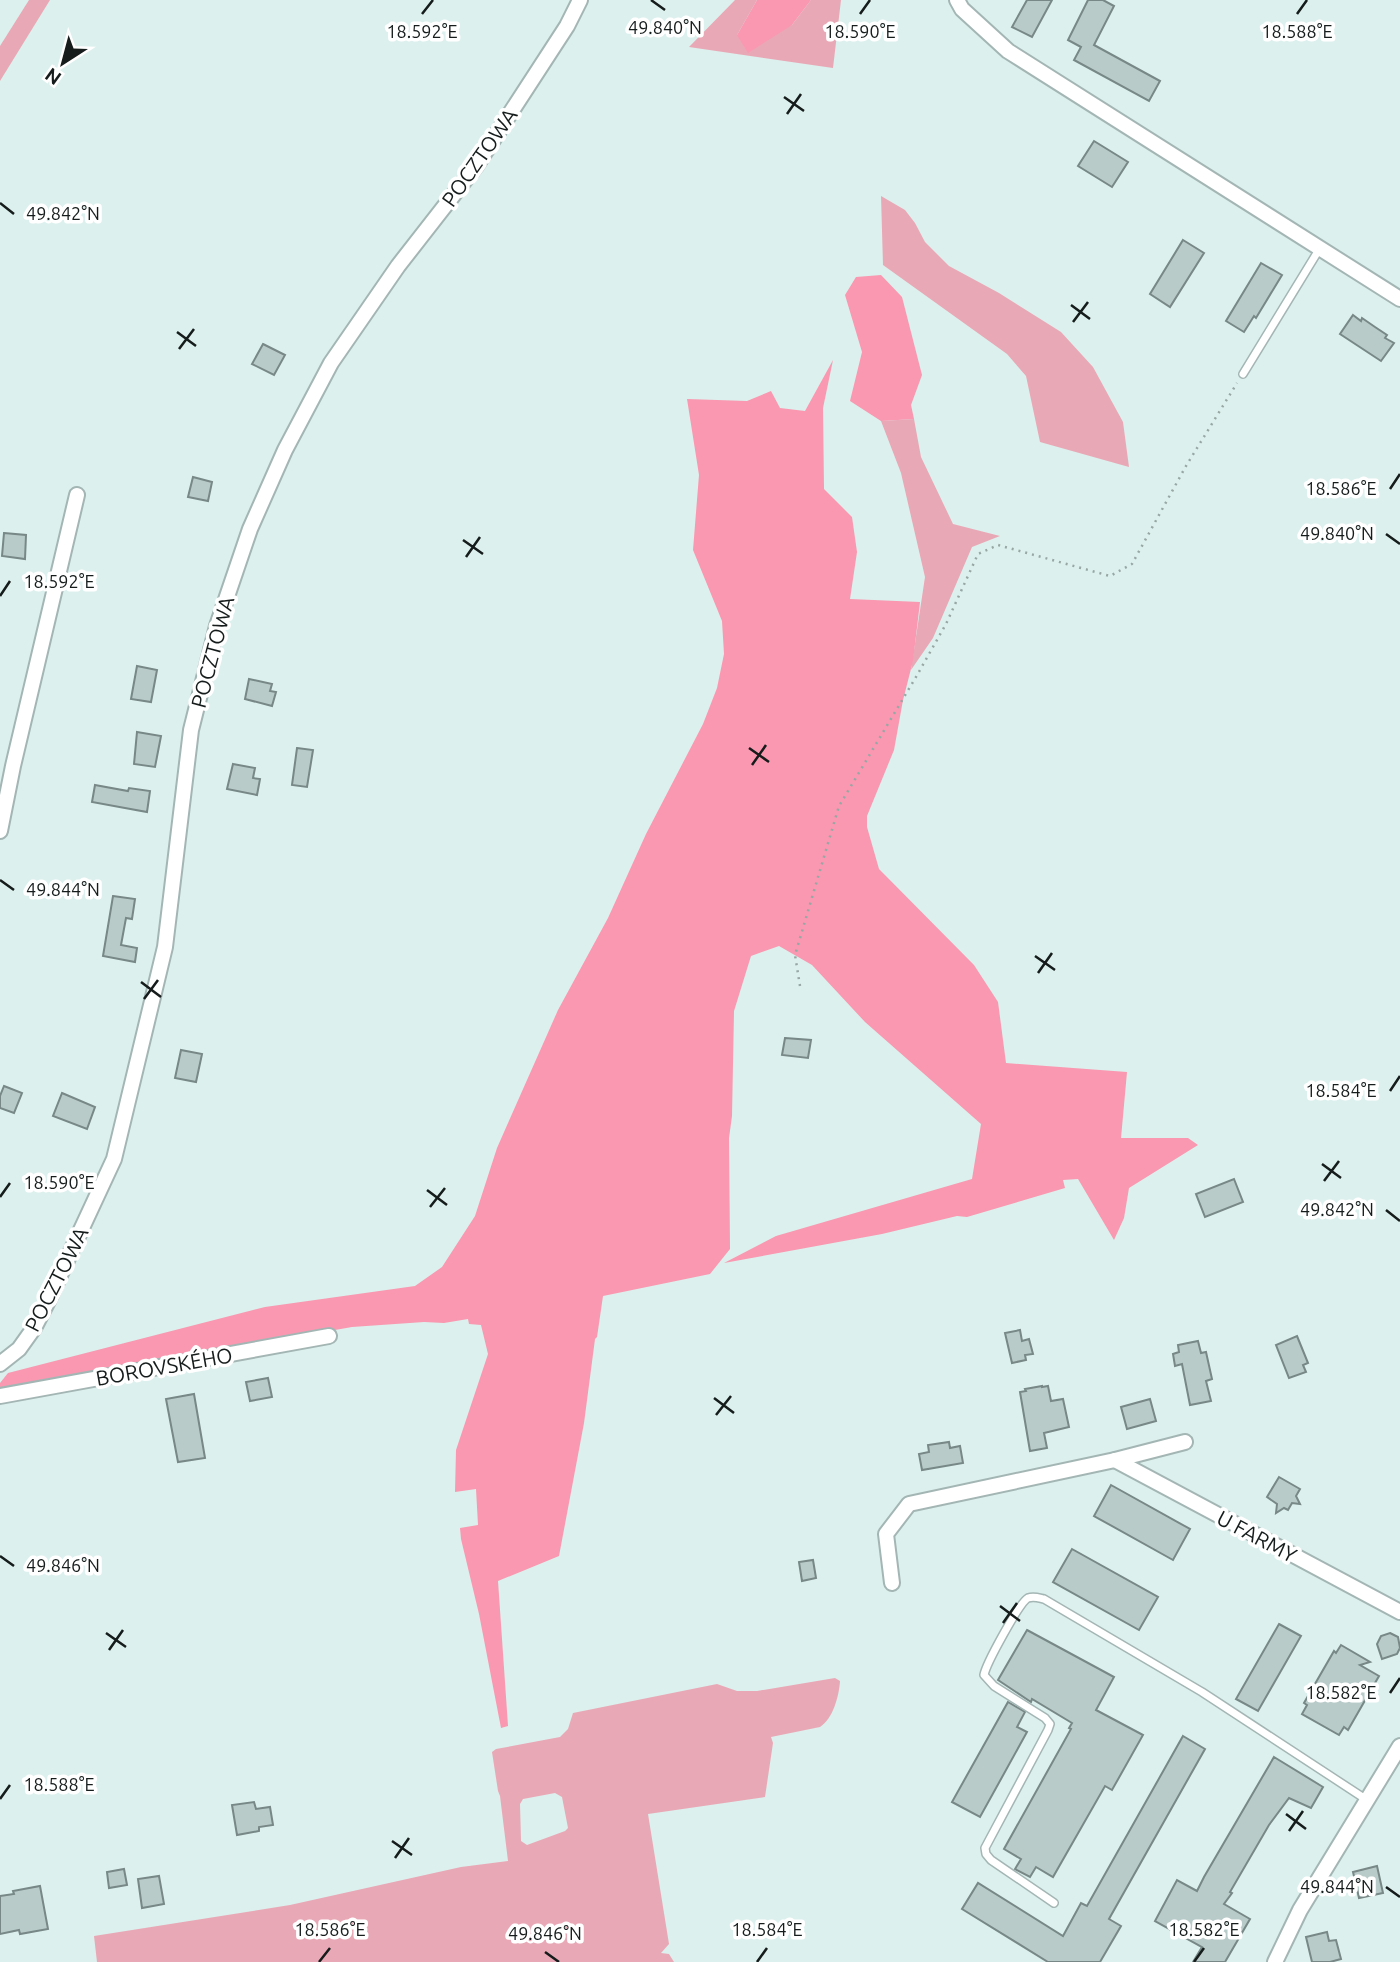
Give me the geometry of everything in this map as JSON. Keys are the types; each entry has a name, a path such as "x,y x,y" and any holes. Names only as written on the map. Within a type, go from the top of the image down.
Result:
{"street":[{"name":"POCZTOWA","path":"0,1364 19,1349 33,1328 114,1159 165,947 191,730 217,626 250,529 285,450 331,363 398,267 476,166 567,26 580,0"},
{"path":"957,0 962,9 1008,51 1400,299"},
{"path":"0,831 77,495"},
{"name":"BOROVSKÉHO","path":"0,1396 329,1336"},
{"path":"892,1583 886,1534 909,1504 1115,1460 1185,1442"},
{"name":"U FARMY","path":"1115,1460 1400,1612"},
{"path":"1275,1962 1300,1910 1400,1746"}],"lane":[{"path":"1243,374 1320,248"},
{"path":"1054,1903 991,1860 985,1848 1048,1730 1049,1724 1045,1718 994,1686 984,1675 985,1667 1020,1607 1029,1598 1044,1599 1202,1692 1367,1800"}],"path":[{"path":"800,986 795,955 839,806 940,635 978,554 998,545 1110,576 1132,564 1185,466 1243,374"}],"shaded area":[{"path":"29,0 50,0 0,81 0,46"},
{"path":"735,0 757,0 737,35 792,25 811,0 841,0 833,68 689,47"},
{"path":"757,0 811,0 792,25 748,53 737,35"},
{"path":"881,196 905,210 925,242 949,266 999,293 1061,332 1093,367 1123,422 1129,467 1040,442 1026,376 1007,354 883,265"},
{"path":"881,275 902,297 922,375 911,405 914,419 881,421 850,401 862,352 845,295 856,277"},
{"path":"833,360 823,408 824,489 852,517 857,552 850,599 920,602 913,661 894,750 867,816 867,827 879,869 974,965 998,1002 1006,1063 1127,1072 1121,1138 1188,1138 1198,1145 1129,1188 1124,1218 1114,1240 1078,1179 1063,1180 1065,1188 967,1217 957,1216 882,1234 724,1263 776,1236 972,1179 981,1124 865,1022 812,965 779,946 751,956 734,1011 732,1116 729,1138 730,1249 710,1274 603,1296 584,1423 559,1556 498,1581 508,1726 501,1728 461,1539 460,1528 478,1525 476,1489 455,1492 456,1450 488,1354 481,1325 469,1324 468,1319 444,1323 352,1327 0,1389 0,1383 8,1373 265,1307 415,1286 442,1267 475,1216 497,1148 558,1010 608,918 646,834 703,724 717,688 724,654 722,621 693,550 699,475 687,399 747,401 771,391 780,408 805,411"},
{"path":"914,419 921,457 953,524 1000,536 972,547 933,638 911,670 925,577 901,473 881,421"},
{"path":"835,1678 840,1681 834,1707 825,1723 820,1727 771,1737 773,1743 765,1797 648,1814 669,1944 661,1953 669,1954 674,1962 97,1962 94,1936 290,1905 461,1867 508,1861 492,1752 496,1749 560,1737 568,1729 573,1713 717,1684 737,1691 757,1691","holes":["555,1793 562,1797 568,1828 527,1845 521,1841 520,1804 523,1799"]}],"building":[{"path":"1027,0 1052,0 1032,37 1012,27"},
{"path":"1088,0 1103,0 1114,6 1094,45 1160,81 1149,101 1074,60 1081,47 1068,40"},
{"path":"1094,141 1128,162 1112,187 1078,166"},
{"path":"1183,240 1204,253 1170,307 1150,294"},
{"path":"1261,263 1282,275 1256,318 1254,316 1244,332 1226,321"},
{"path":"1353,315 1387,335 1385,338 1394,343 1381,361 1340,334"},
{"path":"263,344 285,355 274,375 252,364"},
{"path":"193,477 212,482 208,501 188,497"},
{"path":"4,533 26,535 25,559 2,556"},
{"path":"137,666 157,670 151,702 131,699"},
{"path":"249,679 272,684 270,691 276,692 272,706 245,699"},
{"path":"137,732 161,736 155,767 134,764"},
{"path":"297,748 313,750 307,787 292,785"},
{"path":"233,764 255,768 253,778 260,779 257,795 227,789"},
{"path":"95,785 128,791 129,788 150,791 147,812 92,802"},
{"path":"113,896 135,899 132,919 126,918 121,945 137,948 135,962 103,956"},
{"path":"785,1038 811,1040 808,1058 782,1055"},
{"path":"181,1050 202,1054 196,1082 175,1078"},
{"path":"4,1086 22,1093 14,1113 0,1108 0,1096"},
{"path":"62,1093 95,1107 87,1129 53,1116"},
{"path":"1234,1179 1243,1202 1205,1217 1196,1194"},
{"path":"1020,1330 1022,1341 1029,1339 1033,1354 1025,1355 1026,1360 1012,1363 1005,1333"},
{"path":"1297,1336 1308,1363 1303,1365 1306,1372 1289,1378 1276,1345"},
{"path":"1198,1341 1201,1353 1206,1352 1212,1379 1206,1381 1211,1401 1190,1405 1182,1364 1175,1366 1173,1354 1179,1352 1178,1345"},
{"path":"268,1378 272,1397 250,1401 246,1382"},
{"path":"1048,1386 1051,1401 1063,1399 1069,1427 1044,1433 1047,1448 1030,1451 1020,1392"},
{"path":"194,1394 205,1458 178,1462 166,1399"},
{"path":"1150,1399 1156,1421 1127,1429 1121,1407"},
{"path":"949,1442 950,1448 960,1446 963,1463 922,1470 919,1454 929,1452 928,1445"},
{"path":"1279,1477 1300,1489 1296,1496 1300,1504 1292,1503 1288,1510 1284,1508 1276,1513 1277,1504 1267,1497"},
{"path":"1111,1485 1190,1529 1173,1560 1094,1516"},
{"path":"1072,1549 1158,1597 1139,1630 1053,1582"},
{"path":"813,1560 816,1578 802,1581 799,1562"},
{"path":"1279,1624 1301,1636 1258,1711 1236,1699"},
{"path":"1027,1630 1114,1677 1096,1710 1143,1735 1112,1790 1105,1786 1053,1877 1036,1867 1030,1877 1015,1869 1021,1859 1004,1849 1072,1723 1032,1699 1031,1702 998,1680"},
{"path":"1390,1633 1398,1637 1400,1648 1397,1654 1382,1659 1377,1644 1381,1636"},
{"path":"1341,1645 1370,1662 1360,1665 1379,1676 1348,1730 1344,1727 1339,1735 1302,1714 1307,1705 1304,1703 1334,1651 1336,1653"},
{"path":"1008,1702 1025,1712 1017,1727 1027,1732 980,1817 952,1802"},
{"path":"1183,1736 1205,1749 1109,1919 1121,1926 1100,1962 1048,1962 962,1909 978,1883 1063,1936 1081,1903 1087,1906"},
{"path":"1274,1757 1323,1787 1311,1808 1289,1798 1269,1825 1230,1892 1232,1893 1224,1904 1250,1919 1225,1962 1193,1962 1202,1947 1155,1921 1177,1880 1197,1891"},
{"path":"254,1802 256,1809 270,1807 273,1825 237,1835 232,1805"},
{"path":"1377,1866 1383,1893 1359,1898 1353,1872"},
{"path":"124,1869 127,1885 109,1888 107,1872"},
{"path":"159,1876 164,1904 142,1908 138,1879"},
{"path":"40,1886 48,1929 0,1934 0,1896"},
{"path":"1327,1932 1329,1941 1336,1940 1341,1959 1312,1962 1306,1937"}]}
